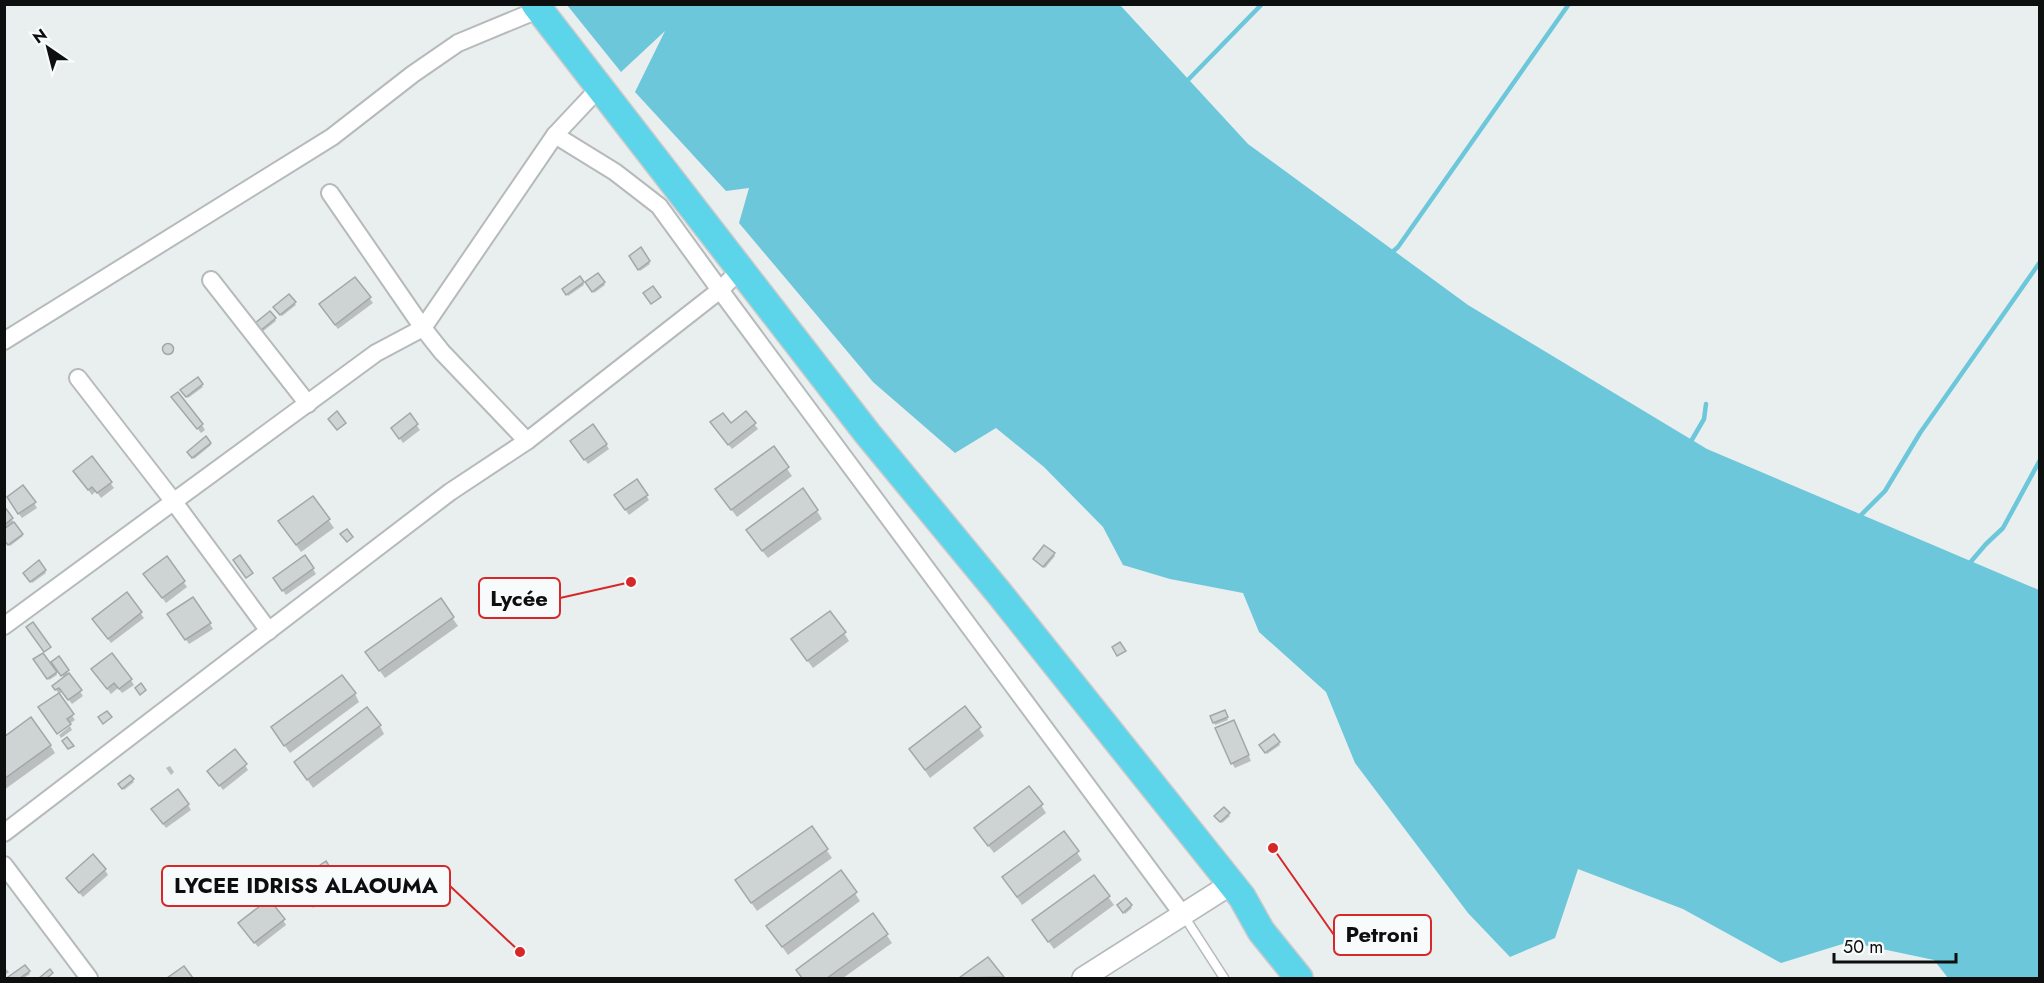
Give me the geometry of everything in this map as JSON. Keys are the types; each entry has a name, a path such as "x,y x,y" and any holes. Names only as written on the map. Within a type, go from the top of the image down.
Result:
{"highway":[{"path":"537,7 867,433 1006,602 1236,890 1261,931 1299,978"},
{"path":"1236,890 1268,917 1317,978"}],"street":[{"path":"4,341 332,137 413,74 458,43 537,7"},
{"path":"4,626 376,353 423,328 555,135 600,87"},
{"path":"555,135 615,172 659,206 1183,915"},
{"path":"330,193 442,352 527,441"},
{"path":"4,833 450,492 527,441 720,290 741,269"},
{"path":"211,280 308,404"},
{"path":"78,378 174,502 269,631"},
{"path":"4,865 89,978"},
{"path":"1083,978 1183,915 1236,890"}],"lane":[{"path":"1183,915 1224,978"}],"water":[{"path":"567,5 1120,5 1248,144 1468,305 1707,449 2039,590 2039,978 1948,978 1934,960 1849,942 1781,963 1683,909 1578,869 1555,938 1510,957 1468,913 1355,763 1326,692 1259,632 1243,593 1170,579 1123,565 1103,527 1044,467 996,428 955,453 873,382 739,223 749,188 726,191 635,92 665,31 621,72"}],"building":[{"path":"641,247 650,261 638,270 629,256"},
{"path":"598,273 605,282 592,292 585,282"},
{"path":"580,276 584,282 566,295 562,289"},
{"path":"355,277 371,297 335,325 319,304"},
{"path":"653,286 661,297 651,304 643,293"},
{"path":"289,294 296,302 280,315 273,307"},
{"path":"270,311 276,318 260,331 254,324"},
{"path":"168,343 174,349 168,355 162,349"},
{"path":"198,377 203,384 186,397 180,390"},
{"path":"178,392 203,424 197,429 171,397"},
{"path":"337,411 346,423 337,430 328,419"},
{"path":"746,411 756,423 728,445 710,422 723,413 731,423"},
{"path":"410,413 418,424 399,439 391,428"},
{"path":"593,424 607,444 584,460 570,441"},
{"path":"206,436 211,443 192,458 187,452"},
{"path":"774,446 789,467 731,510 715,489"},
{"path":"92,456 112,482 97,493 92,487 88,490 73,471"},
{"path":"637,479 648,495 625,510 614,495"},
{"path":"23,485 36,502 18,514 7,497"},
{"path":"803,488 818,510 762,551 746,530"},
{"path":"313,496 330,519 296,545 278,521"},
{"path":"4,506 13,518 4,525"},
{"path":"14,522 23,534 8,545 4,540 4,529"},
{"path":"347,529 353,537 347,542 340,534"},
{"path":"1044,545 1055,553 1043,567 1033,559"},
{"path":"240,555 253,573 246,578 233,560"},
{"path":"305,555 314,568 282,591 273,578"},
{"path":"167,556 185,581 162,598 143,574"},
{"path":"39,560 46,570 30,582 23,573"},
{"path":"127,592 142,612 108,639 92,619"},
{"path":"193,597 211,623 185,640 167,614"},
{"path":"441,598 454,617 379,671 365,652"},
{"path":"830,611 846,632 807,661 791,639"},
{"path":"33,622 51,647 44,652 26,627"},
{"path":"1120,642 1126,651 1117,656 1112,647"},
{"path":"43,653 57,672 47,679 33,659"},
{"path":"112,653 132,679 119,689 114,683 107,689 91,669"},
{"path":"59,656 69,670 61,676 51,662"},
{"path":"69,673 82,690 68,700 59,688 55,690 52,686"},
{"path":"342,675 356,693 284,746 271,727"},
{"path":"141,683 146,690 140,695 135,688"},
{"path":"59,693 74,714 67,719 71,724 57,734 38,707"},
{"path":"965,706 981,727 925,770 909,749"},
{"path":"367,707 381,725 307,780 294,762"},
{"path":"1225,710 1228,717 1213,723 1210,716"},
{"path":"107,711 112,717 103,724 98,717"},
{"path":"31,717 51,745 4,779 4,737"},
{"path":"1234,720 1249,755 1231,764 1215,728"},
{"path":"1274,734 1280,742 1265,753 1259,745"},
{"path":"67,737 74,746 68,749 62,741"},
{"path":"235,749 247,764 219,786 207,771"},
{"path":"130,775 134,779 122,789 118,784"},
{"path":"1029,786 1043,804 988,846 974,828"},
{"path":"178,789 189,804 163,824 151,809"},
{"path":"1224,807 1230,813 1220,822 1214,816"},
{"path":"812,826 828,849 751,903 735,880"},
{"path":"1064,831 1079,851 1017,897 1002,877"},
{"path":"93,854 106,869 79,893 66,878"},
{"path":"326,861 340,883 309,904 294,883"},
{"path":"841,870 857,892 782,947 766,926"},
{"path":"1094,875 1110,896 1048,942 1032,920"},
{"path":"1126,898 1132,905 1123,913 1117,905"},
{"path":"269,899 285,919 254,943 238,923"},
{"path":"873,913 888,934 827,978 802,978 796,970"},
{"path":"988,957 1004,977 959,978"},
{"path":"25,965 30,971 20,978 8,977"},
{"path":"184,966 193,978 167,978"},
{"path":"50,969 53,973 47,978 39,978"}],"waterway":[{"path":"1186,82 1262,4"},
{"path":"1390,254 1398,247 1569,4"},
{"path":"1857,519 1885,491 1920,433 2040,262"},
{"path":"1690,443 1704,419 1706,404"},
{"path":"1968,565 2003,528 2040,460"}],"place":[{"name":"Lycée","path":"631,582"},
{"name":"Petroni","path":"1273,848"},
{"name":"LYCEE IDRISS ALAOUMA","path":"520,952"}]}
